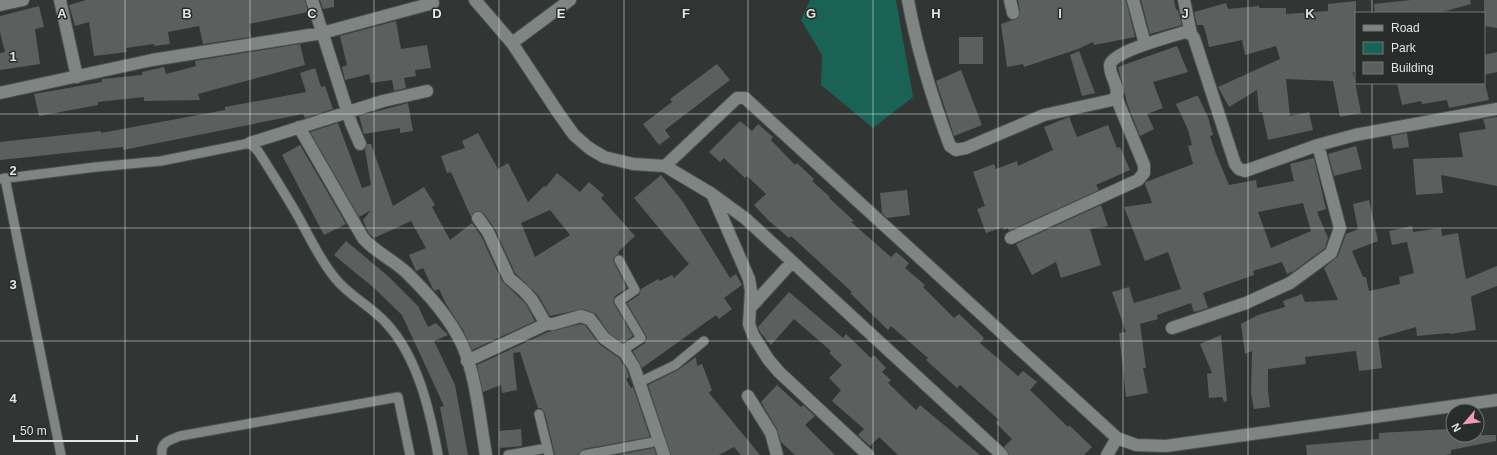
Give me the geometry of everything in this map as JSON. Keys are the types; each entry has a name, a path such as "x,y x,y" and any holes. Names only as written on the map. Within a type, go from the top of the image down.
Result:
{"street":[{"path":"0,5 23,0"},
{"path":"60,0 77,77"},
{"path":"312,0 347,113 360,144"},
{"path":"475,0 512,43 574,134 589,148 604,157 633,164 665,166 712,194 746,219 1002,455"},
{"path":"512,43 570,0"},
{"path":"908,0 933,100 950,146 956,150 966,148 1044,115 1116,98"},
{"path":"1010,0 1013,13"},
{"path":"1133,0 1145,44"},
{"path":"1184,0 1191,34 1235,164 1239,169 1252,170 1318,145 1356,135 1497,109"},
{"path":"0,93 152,60 322,33 433,3"},
{"path":"1011,238 1138,180 1144,173 1144,165 1116,98 1118,92 1110,67 1110,62 1115,57 1145,44 1185,32 1191,34"},
{"path":"250,144 383,101 427,91"},
{"path":"665,166 737,98 745,98 1117,438 1136,445 1166,446 1497,400"},
{"path":"299,127 363,238 372,248 407,272 437,304 462,346 474,385 486,455"},
{"path":"1172,328 1246,303 1282,286 1331,254 1340,228 1318,145"},
{"path":"712,194 749,279 752,291 749,324 753,335 768,359 779,372 868,455"},
{"path":"478,218 488,232 509,278 532,300 546,324"},
{"path":"751,307 792,262"},
{"path":"467,361 546,324 553,324 581,316 590,319 604,338 623,350 634,366 664,455"},
{"path":"748,396 771,433 778,455"},
{"path":"1107,455 1117,438"}],"lane":[{"path":"61,455 3,179 96,167 161,161 250,144 258,151 335,278 376,314 396,335 414,368 423,392 431,418 438,455"},
{"path":"619,260 635,290 619,301 641,338 623,350"},
{"path":"640,382 676,365 704,341"},
{"path":"162,455 163,444 180,436 398,397 410,455"},
{"path":"508,455 548,451 539,414"},
{"path":"584,455 659,441"}],"green space":[{"path":"810,0 896,0 913,97 873,128 821,85 822,55 801,20"}],"building":[{"path":"86,0 305,0 308,12 249,24 251,37 203,44 199,26 168,32 170,44 154,46 154,44 126,48 127,52 94,56 89,22 75,26 69,5"},
{"path":"320,0 334,0 334,7 323,9"},
{"path":"1018,0 1126,0 1135,37 1094,45 1093,42 1078,49 1024,67 1023,64 1007,67 1001,24 1018,18 1020,12"},
{"path":"1141,0 1174,0 1182,25 1150,34"},
{"path":"1411,0 1470,0 1471,4 1442,12 1375,12 1374,4"},
{"path":"1484,0 1497,0 1497,28 1485,26"},
{"path":"1356,1 1355,72 1353,72 1361,113 1340,117 1333,81 1286,79 1290,116 1309,112 1313,130 1268,140 1262,112 1259,112 1257,90 1229,107 1218,87 1280,59 1276,46 1245,55 1242,40 1209,47 1203,25 1197,25 1194,12 1226,3 1228,9 1259,6 1259,8 1286,8 1286,14 1328,11 1328,4"},
{"path":"39,6 44,27 35,29 40,64 0,70 0,53 5,52 0,32 0,16"},
{"path":"396,21 401,49 427,45 431,68 415,70 416,76 404,78 406,88 394,91 392,80 371,83 369,74 345,80 342,67 347,65 340,36"},
{"path":"959,37 983,37 983,64 959,64"},
{"path":"300,44 305,65 198,94 200,100 144,101 144,97 98,102 98,105 39,116 34,94 102,82 102,79 142,75 142,72 164,67 166,74 196,66 195,61"},
{"path":"1177,46 1188,72 1153,82 1163,108 1147,114 1154,129 1140,136 1127,103 1118,67"},
{"path":"1079,51 1095,93 1082,96 1070,55"},
{"path":"1497,52 1497,72 1485,75 1485,55"},
{"path":"717,64 730,80 665,130 670,137 659,145 643,124 672,102 670,99"},
{"path":"315,68 321,87 325,86 333,109 305,118 303,114 123,150 123,147 0,160 0,142 101,131 101,133 225,110 225,107 306,92 300,73"},
{"path":"961,70 982,125 954,136 936,81"},
{"path":"1485,83 1489,100 1449,108 1447,100 1422,104 1421,101 1402,105 1397,84"},
{"path":"1198,96 1208,117 1213,135 1210,136 1229,185 1256,180 1257,188 1294,181 1290,164 1314,158 1326,209 1317,212 1328,238 1325,248 1294,271 1287,274 1282,262 1253,271 1254,275 1203,293 1208,308 1194,312 1191,303 1157,315 1158,319 1140,324 1146,368 1143,368 1148,393 1126,397 1119,333 1126,332 1112,292 1129,287 1134,303 1181,289 1168,252 1145,261 1124,207 1152,203 1145,184 1146,182 1193,164 1188,146 1192,145 1188,130 1176,104","holes":["1303,203 1311,231 1271,248 1258,212"]},
{"path":"408,103 413,131 400,133 400,128 364,134 359,116"},
{"path":"1069,117 1077,137 1108,125 1117,148 1120,147 1130,170 1096,185 1099,190 1009,231 1008,228 1004,230 1003,227 986,233 977,209 985,206 973,172 994,164 996,169 1017,161 1018,166 1053,150 1044,127"},
{"path":"1497,117 1497,186 1441,175 1443,193 1416,195 1413,159 1463,157 1459,133 1486,129 1483,119"},
{"path":"740,121 752,131 758,124 773,137 771,140 795,165 797,163 814,179 812,181 854,221 851,222 891,257 896,252 909,263 905,268 925,285 923,287 954,318 959,314 984,338 980,343 1018,376 1023,371 1037,382 1030,390 1068,427 1069,425 1092,447 1084,455 1009,455 1004,447 1012,439 996,423 999,420 960,385 957,388 926,360 928,358 891,326 888,330 850,293 852,292 791,236 789,238 768,220 754,205 766,194 747,176 745,178 724,158 720,162 709,152"},
{"path":"338,123 362,188 371,185 365,150 367,144 371,144 393,206 424,187 435,205 432,207 450,240 472,223 481,236 502,281 526,304 535,321 472,350 463,330 446,304 439,289 435,291 433,289 423,268 416,271 409,255 426,248 411,221 374,238 369,234 363,220 371,210 359,217 310,132"},
{"path":"478,133 498,169 508,163 528,202 544,186 546,187 557,173 580,192 589,182 604,195 601,198 635,236 618,252 619,254 614,257 613,260 627,288 615,296 613,302 633,336 623,343 609,333 596,314 583,309 550,316 538,295 515,273 495,229 484,214 477,211 471,217 451,172 447,173 441,156 465,148 462,141","holes":["550,210 570,235 535,257 521,223"]},
{"path":"1407,133 1409,147 1393,149 1391,136"},
{"path":"300,145 346,224 324,235 282,155"},
{"path":"1356,146 1362,169 1334,176 1328,154"},
{"path":"661,175 683,202 730,278 736,274 742,285 724,298 732,309 719,319 716,315 642,368 633,351 645,343 647,337 627,303 639,295 641,289 658,279 660,281 672,275 674,278 689,264 634,198"},
{"path":"907,190 910,215 887,218 882,213 880,193"},
{"path":"1369,200 1378,241 1352,251 1363,277 1366,277 1369,291 1400,284 1399,277 1414,273 1407,242 1392,245 1389,231 1412,226 1413,232 1441,228 1442,236 1458,233 1466,279 1497,266 1497,286 1472,296 1471,298 1476,330 1450,334 1417,336 1416,327 1378,338 1382,368 1359,371 1356,351 1305,357 1306,364 1268,369 1270,407 1254,409 1251,393 1252,351 1245,354 1241,324 1258,315 1285,307 1283,301 1302,294 1305,302 1338,300 1324,268 1338,256 1346,234 1358,229 1353,204"},
{"path":"1101,205 1108,226 1090,229 1101,265 1061,278 1056,262 1032,275 1016,244"},
{"path":"346,241 388,276 418,306 428,327 436,323 448,335 434,341 455,385 468,455 449,455 440,407 444,406 402,315 374,288 334,255"},
{"path":"789,292 843,338 846,334 871,358 874,355 886,368 882,372 891,380 888,383 916,410 920,405 980,455 898,455 879,437 870,446 858,435 864,429 832,401 841,390 829,378 842,365 829,353 831,351 794,319 771,345 760,332 758,327"},
{"path":"581,324 585,325 599,344 619,358 627,370 629,377 626,379 631,388 633,387 650,437 583,449 578,455 555,455 545,413 541,408 538,408 520,352 513,353 517,390 502,393 501,385 483,392 477,365 548,332"},
{"path":"1221,335 1227,401 1224,402 1222,397 1209,398 1207,374 1212,373 1200,344"},
{"path":"696,357 697,366 702,364 712,390 709,393 760,455 741,455 734,447 719,455 671,455 648,385 678,370"},
{"path":"777,385 801,407 803,405 815,416 805,425 835,455 795,455 781,442 777,429 761,402"},
{"path":"521,429 522,446 500,448 499,431"},
{"path":"1445,429 1445,443 1485,443 1485,435 1496,435 1496,441 1451,450 1451,454 1445,455 1307,455 1306,445 1379,439 1379,433"},
{"path":"654,448 656,455 617,455"}]}
